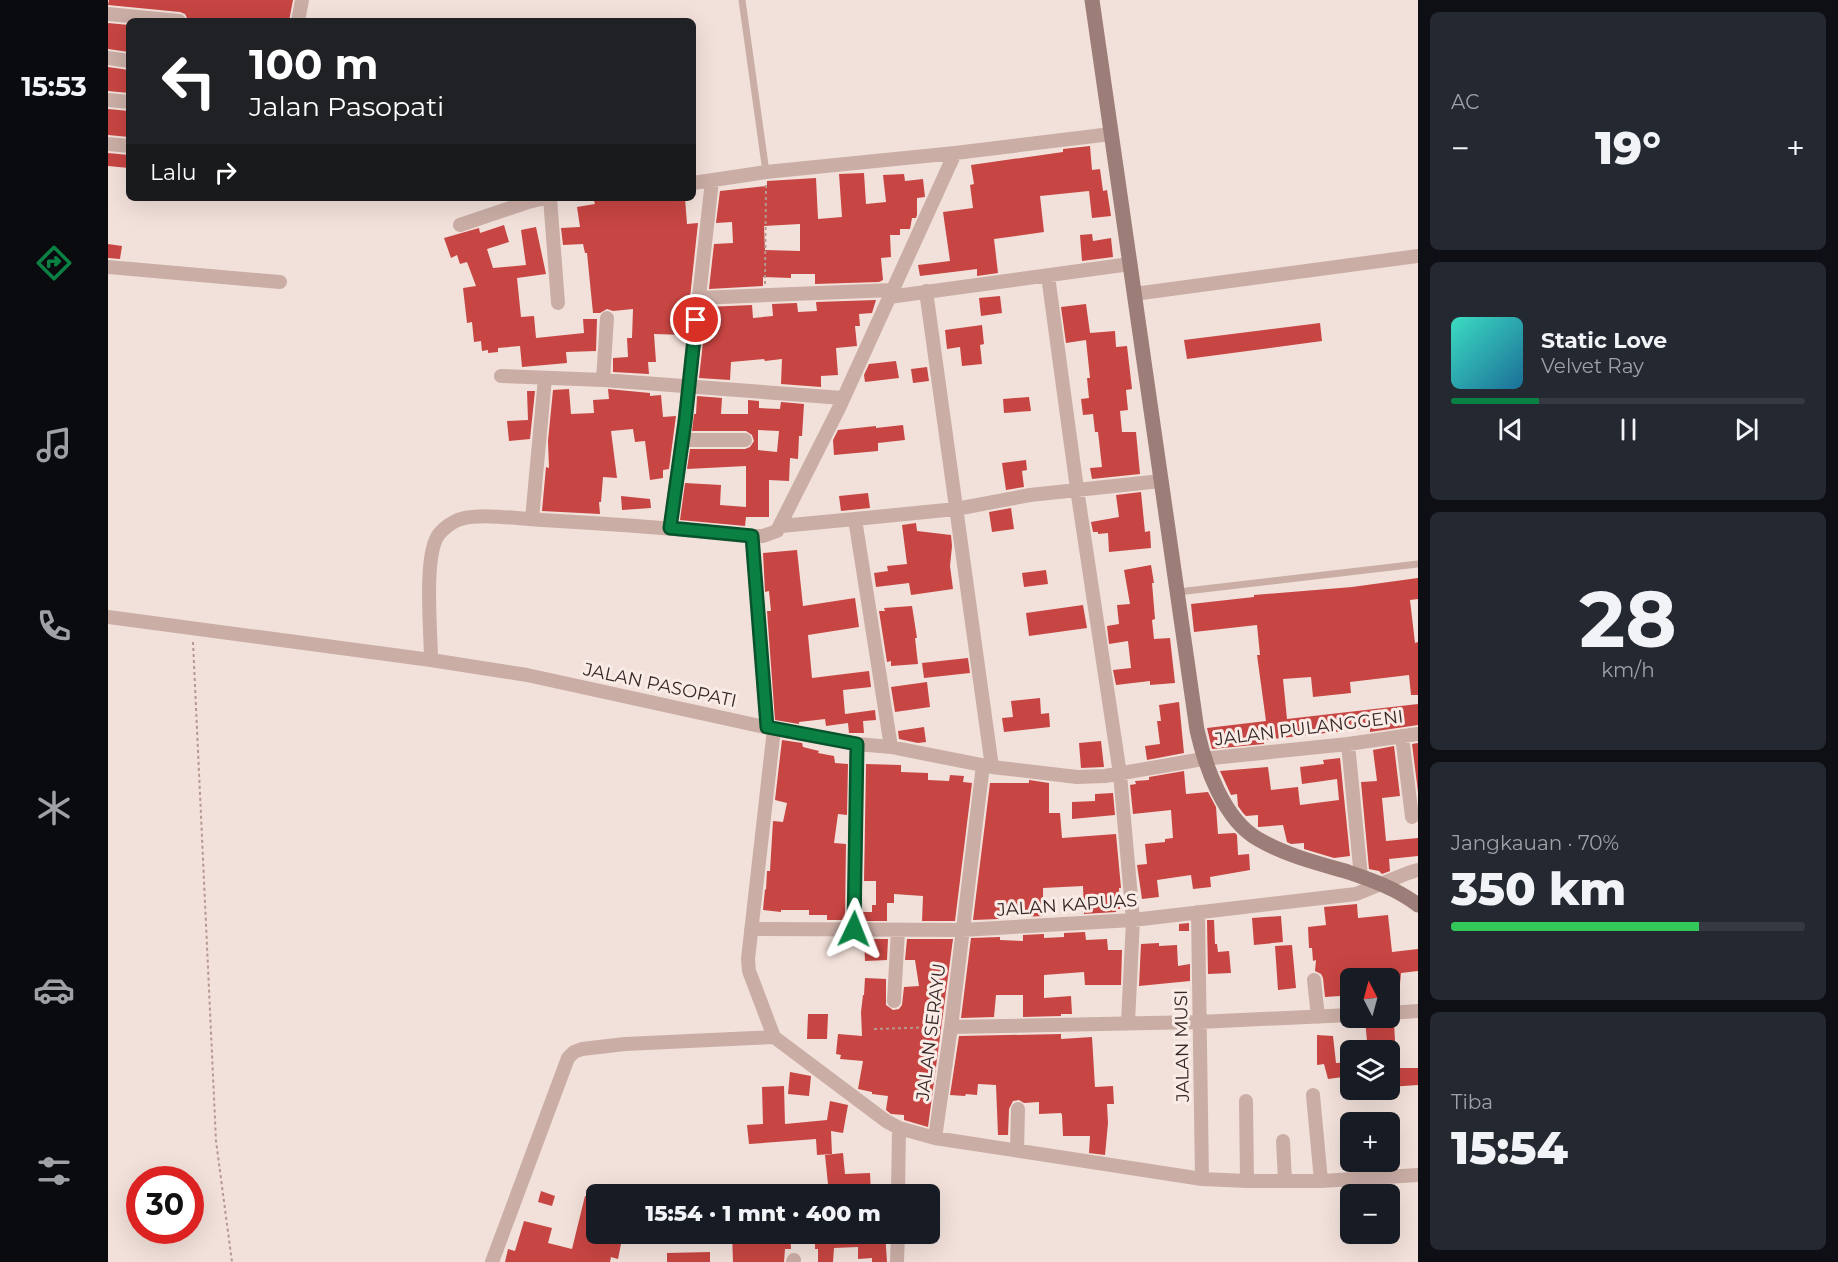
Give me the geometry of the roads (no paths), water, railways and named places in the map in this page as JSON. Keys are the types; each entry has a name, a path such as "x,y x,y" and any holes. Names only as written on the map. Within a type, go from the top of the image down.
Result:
{"main road":[{"path":"1092,0 1203,759 1220,798 1241,825 1255,838 1282,851 1382,884 1418,904"}],"street":[{"path":"299,18 302,0"},
{"path":"108,14 149,18"},
{"path":"108,58 126,61"},
{"path":"108,100 126,102"},
{"path":"696,183 766,172 955,153 1110,134"},
{"path":"108,144 126,146"},
{"path":"431,660 429,561 438,536 446,527 460,519 478,516 532,519 752,536 772,534 777,531 843,398 955,153"},
{"path":"670,528 683,440 712,181"},
{"path":"460,225 537,201"},
{"path":"548,201 558,303"},
{"path":"1134,294 1418,256"},
{"path":"698,298 926,291 1130,264"},
{"path":"108,267 280,282"},
{"path":"1048,276 1120,774 1133,920 1128,1022"},
{"name":"JALAN SERAYU","path":"926,291 956,509 987,766 962,930 935,1138"},
{"path":"603,380 607,318"},
{"path":"501,376 603,380 843,398"},
{"path":"532,519 545,378"},
{"path":"683,440 745,440"},
{"path":"781,526 956,509 1030,495 1161,481"},
{"path":"855,519 891,747"},
{"path":"752,536 770,728 748,959 749,971 774,1037 898,1128 935,1138 1202,1179 1322,1181 1418,1175"},
{"name":"JALAN PASOPATI","path":"108,617 431,660 526,675 770,728 857,744 891,747 987,766 1077,777 1120,774 1203,759"},
{"name":"JALAN PULANGGENI","path":"1203,759 1348,744 1418,734"},
{"path":"1402,736 1412,817"},
{"path":"854,929 857,744"},
{"path":"1348,744 1361,877"},
{"name":"JALAN KAPUAS","path":"751,929 962,930 1133,920 1356,894 1418,870"},
{"name":"JALAN MUSI","path":"1198,912 1202,1179"},
{"path":"894,1001 898,930"},
{"path":"1314,980 1318,1017"},
{"path":"1400,1012 1418,1011"},
{"path":"951,1027 1199,1022 1340,1016"},
{"path":"492,1262 563,1067 574,1053 582,1049 625,1044 774,1037"},
{"path":"1313,1095 1322,1181"},
{"path":"1246,1101 1247,1181"},
{"path":"1017,1150 1018,1109"},
{"path":"898,1128 898,1184"},
{"path":"1283,1140 1285,1181"},
{"path":"897,1262 898,1244"}],"lane":[{"path":"742,0 766,172"},
{"path":"1178,592 1418,564"}]}
